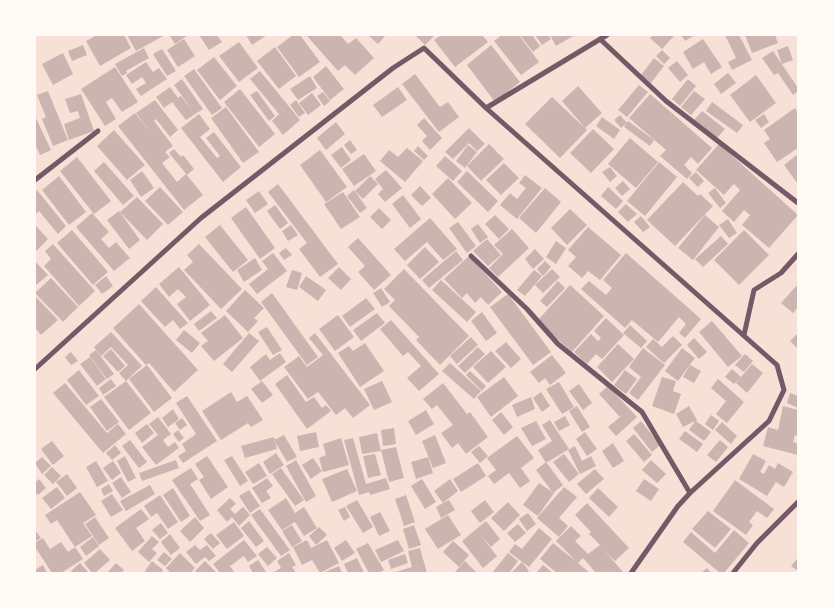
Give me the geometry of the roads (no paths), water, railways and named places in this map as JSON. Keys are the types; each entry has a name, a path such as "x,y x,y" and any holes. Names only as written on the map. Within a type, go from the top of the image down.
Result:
{"street":[{"path":"486,108 607,35"},
{"path":"600,39 666,102 798,203"},
{"path":"35,369 200,218 393,68 424,48 486,108 777,365 784,390 769,420 678,506 631,573"},
{"path":"35,180 98,131"},
{"path":"744,335 754,290 781,274 798,254"},
{"path":"471,256 527,309 558,344 642,412 690,493"},
{"path":"733,573 757,543 798,502"}]}
